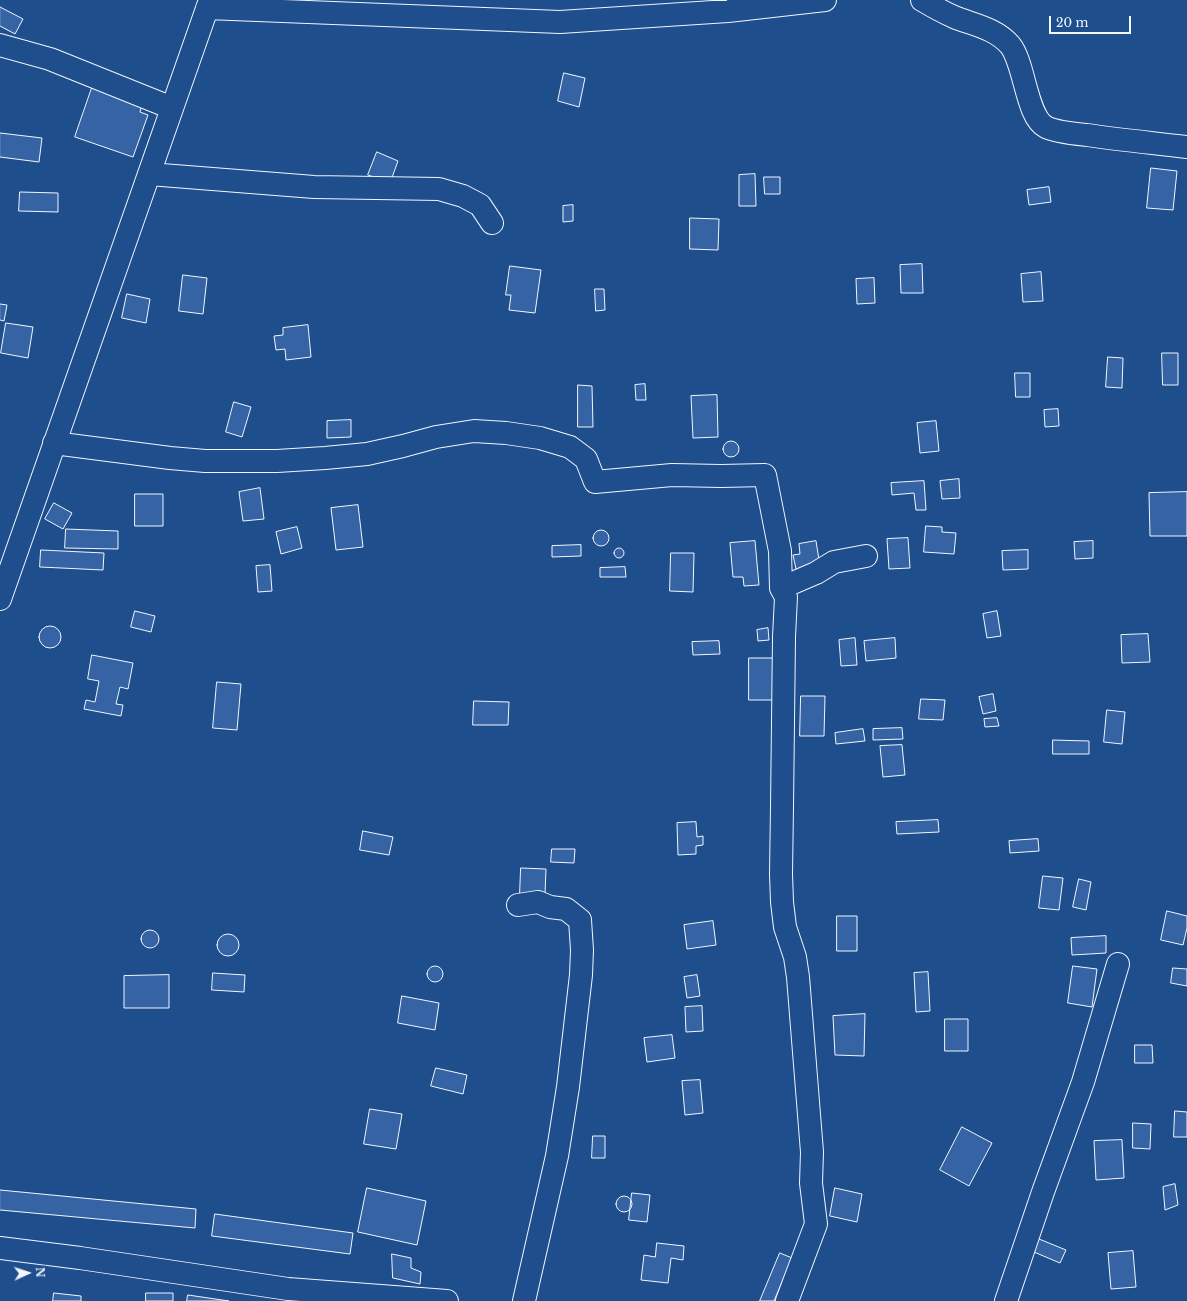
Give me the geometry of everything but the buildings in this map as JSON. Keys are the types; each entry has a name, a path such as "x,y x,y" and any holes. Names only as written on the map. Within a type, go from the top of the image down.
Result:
{"street":[{"path":"0,599 209,4 560,22 728,11 825,0"},
{"path":"922,0 954,17 999,34 1011,46 1019,65 1031,107 1036,118 1045,127 1079,134 1187,147"},
{"path":"0,45 50,59 172,108"},
{"path":"149,174 314,187 439,189 463,196 480,204 492,223"},
{"path":"54,443 205,461 277,461 367,454 436,437 474,431 506,432 540,438 570,447 586,459 595,482 672,475 765,475 780,551 781,588 786,597 784,637 781,874 782,902 785,927 795,957 798,977 812,1152 811,1183 816,1224 787,1301"},
{"path":"781,588 816,573 834,562 866,556"},
{"path":"518,905 538,902 550,907 566,909 580,920 582,950 581,975 568,1086 557,1156 524,1301"},
{"path":"1006,1301 1045,1185 1083,1082 1118,964"},
{"path":"0,1248 288,1289 446,1301"}]}
